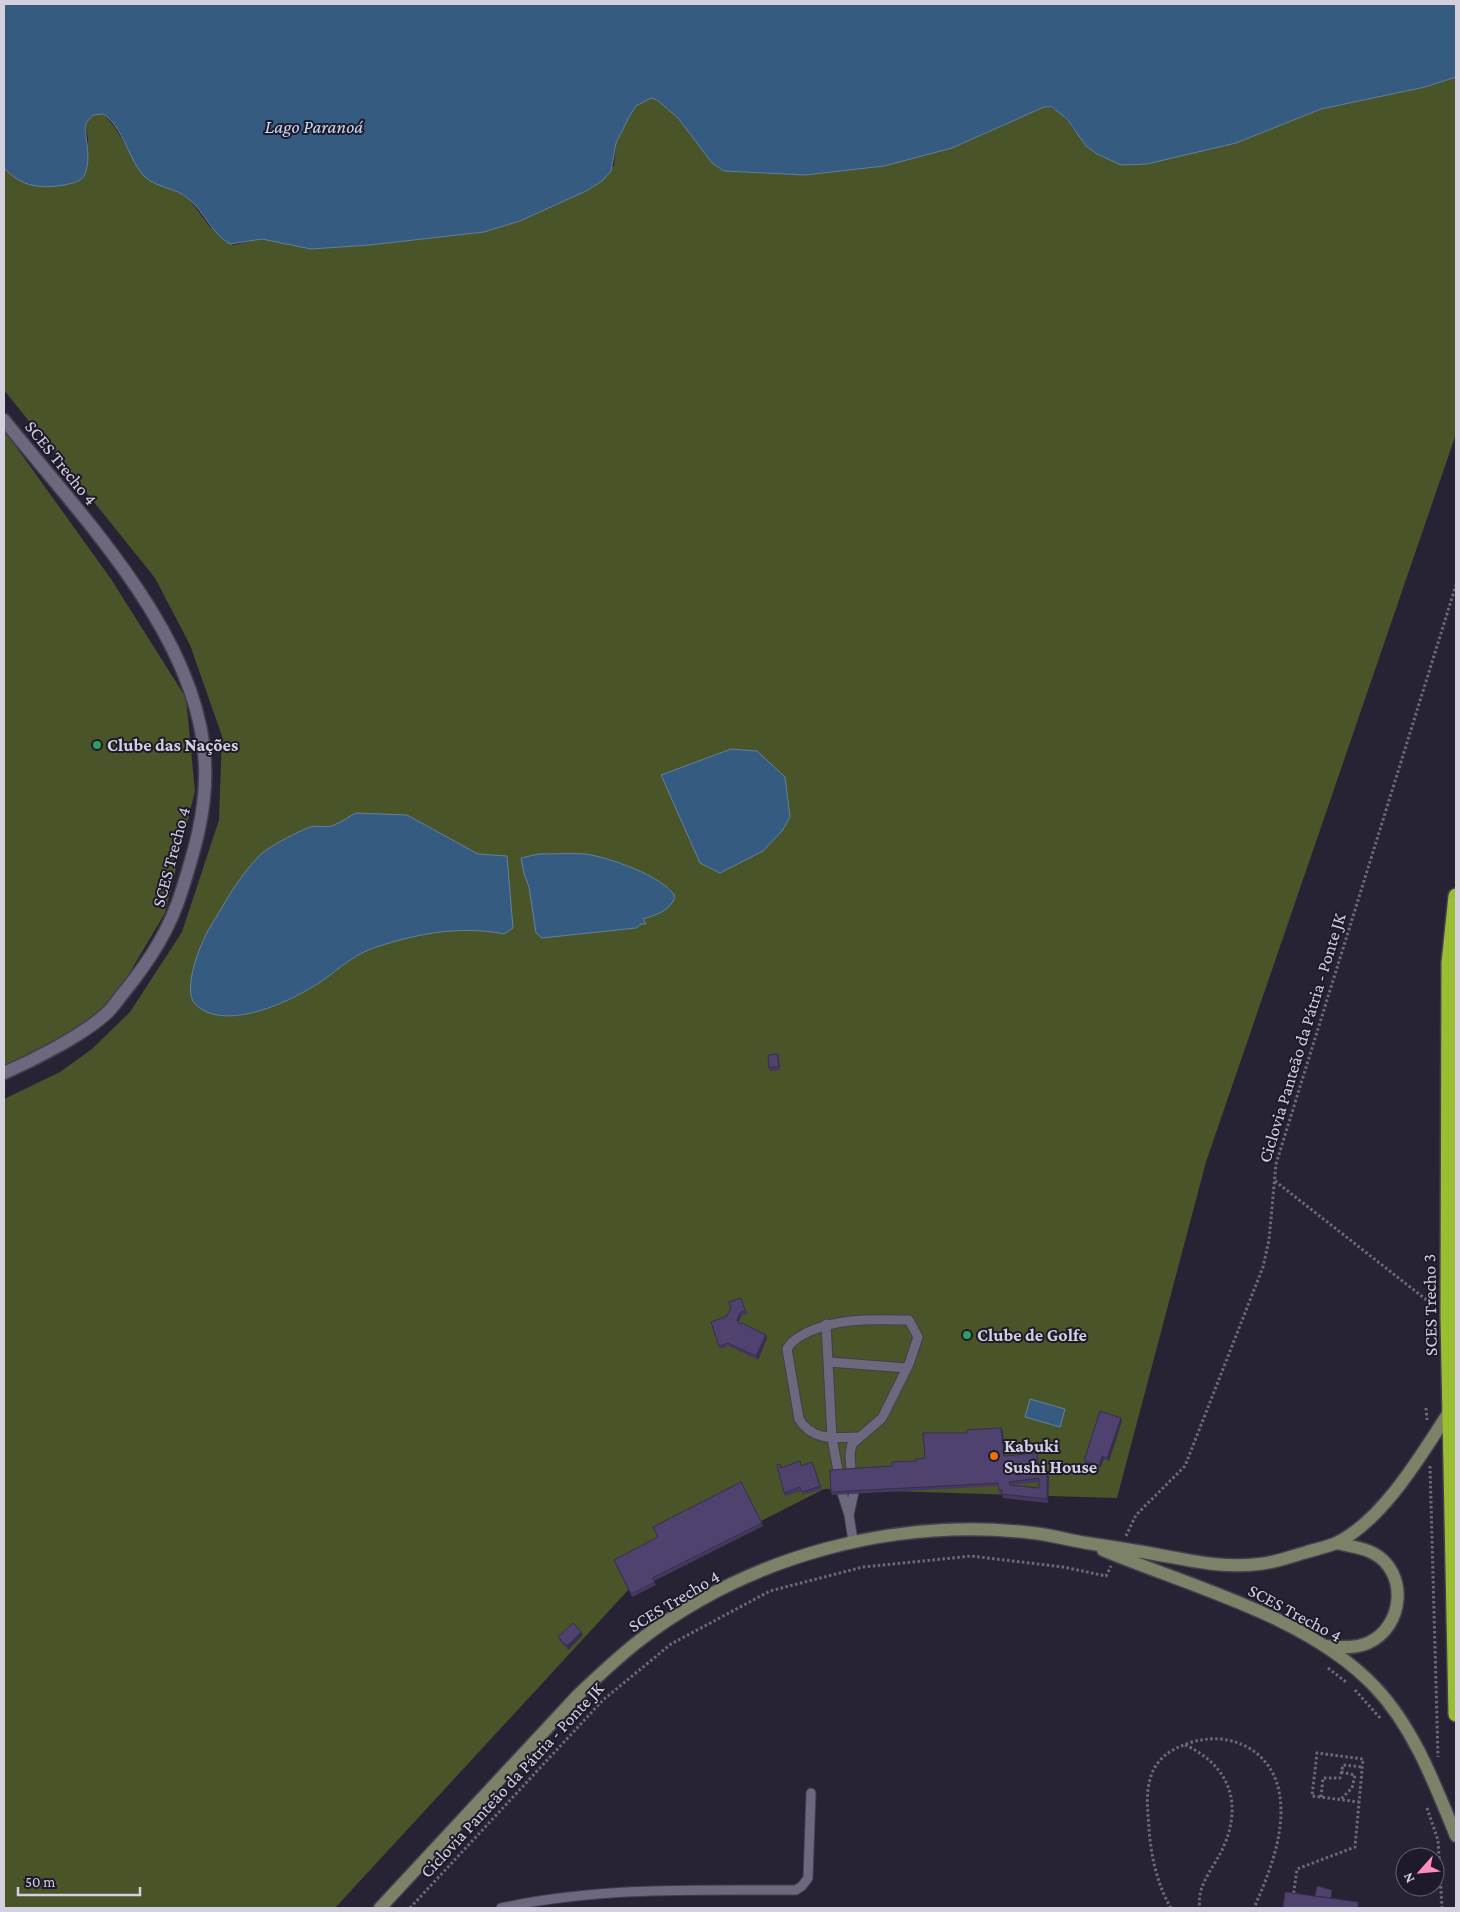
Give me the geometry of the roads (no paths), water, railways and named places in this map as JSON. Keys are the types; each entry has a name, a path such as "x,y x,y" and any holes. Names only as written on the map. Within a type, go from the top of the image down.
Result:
{"highway":[{"name":"SCES Trecho 3","path":"1456,896 1449,963 1448,1317 1456,1714"}],"street":[{"name":"SCES Trecho 4","path":"4,420 122,566 164,632 194,701 205,763 202,815 196,846 177,909 151,958 107,1013 63,1043 4,1073"},
{"name":"SCES Trecho 4","path":"1116,1556 1215,1565 1260,1564 1336,1543 1386,1503 1422,1454 1451,1409"},
{"name":"SCES Trecho 4","path":"380,1908 577,1696 641,1639 691,1606 734,1584 804,1553 853,1541 944,1530 994,1530 1034,1533 1087,1543 1116,1556 1232,1599 1326,1646 1375,1687 1404,1725 1430,1772 1456,1836"},
{"path":"1326,1646 1345,1648 1368,1643 1385,1629 1393,1618 1398,1603 1396,1583 1389,1566 1374,1554 1336,1543"}],"lane":[{"path":"850,1470 852,1444 882,1418 907,1368 918,1337 909,1320 851,1320 826,1324 795,1339 790,1344 786,1354 799,1420 805,1429 811,1434 832,1438 858,1437"},
{"path":"826,1324 832,1438 838,1471"},
{"path":"829,1362 907,1368"},
{"path":"849,1515 854,1492"},
{"path":"842,1493 849,1515 853,1541"},
{"path":"501,1908 530,1902 620,1892 796,1890 808,1878 811,1793"}],"water":[{"name":"Lago Paranoá","path":"4,4 1456,4 1456,77 1425,87 1321,109 1236,143 1147,164 1121,165 1097,154 1086,146 1067,119 1052,107 1044,107 952,148 884,166 805,175 724,171 712,163 678,118 657,100 651,98 636,106 630,115 616,143 611,171 602,181 586,191 520,221 484,232 370,245 311,249 262,239 230,244 213,229 195,205 184,195 155,184 145,177 134,162 116,127 103,114 93,115 86,123 88,160 83,177 73,183 48,187 24,183 17,179 4,168"},
{"path":"731,749 757,751 785,777 790,817 782,831 763,851 720,873 700,863 661,775"},
{"path":"356,813 407,815 478,854 507,856 513,928 504,934 471,930 437,932 403,939 371,949 348,961 321,982 302,993 271,1007 254,1012 221,1016 207,1012 195,1004 190,988 191,978 201,945 226,900 252,863 270,848 299,832 313,826 332,826"},
{"path":"538,854 585,854 607,859 659,881 675,896 671,905 658,914 643,919 646,924 641,924 636,928 542,938 536,933 529,887 521,858"},
{"path":"1030,1399 1065,1409 1060,1427 1025,1417"}],"place":[{"name":"Clube das Nações","path":"97,745"},
{"name":"Clube de Golfe","path":"967,1335"},
{"name":"Kabuki Sushi House","path":"994,1456"}]}
